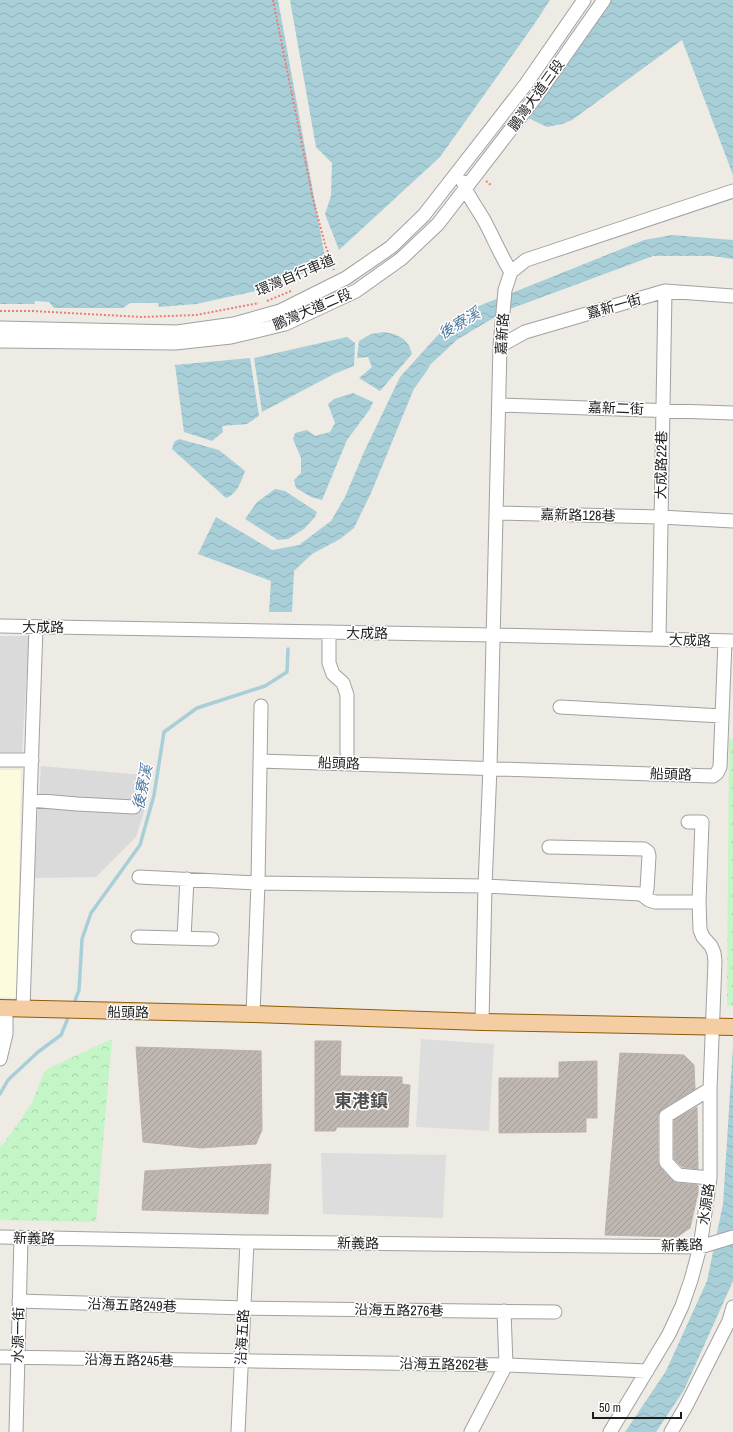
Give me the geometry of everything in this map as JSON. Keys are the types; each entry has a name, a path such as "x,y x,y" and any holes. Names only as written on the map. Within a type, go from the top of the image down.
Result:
{"main road":[{"path":"3,1008 23,1008"},
{"name":"船頭路","path":"23,1008 482,1022 733,1027"}],"street":[{"name":"鵬灣大道三段","path":"460,170 526,84 584,0"},
{"name":"鵬灣大道三段","path":"465,189 538,94 604,0"},
{"name":"鵬灣大道二段","path":"0,328 177,332 234,324 280,311 346,278 391,247 424,215 460,170"},
{"path":"460,170 465,189 485,222 500,254 511,272 526,260 733,191"},
{"name":"鵬灣大道二段","path":"0,341 175,343 231,337 285,324 356,291 401,259 438,224 465,189"},
{"name":"嘉新路","path":"493,635 500,340 505,290 511,272"},
{"name":"嘉新一街","path":"500,340 665,291 733,296"},
{"name":"大成路22巷","path":"659,639 665,291"},
{"name":"嘉新二街","path":"499,405 733,413"},
{"name":"嘉新路128巷","path":"496,513 660,517 733,521"},
{"name":"大成路","path":"0,626 729,641"},
{"path":"23,1008 36,627"},
{"path":"329,632 329,663 333,674 343,683 347,695 347,764"},
{"path":"482,1022 493,635"},
{"name":"船頭路","path":"260,761 713,776 717,774 720,767 722,716 729,641"},
{"path":"253,1014 258,883 261,706"},
{"path":"560,707 722,716"},
{"path":"0,760 32,760"},
{"path":"30,800 134,807"},
{"name":"水源路","path":"610,1432 669,1334 682,1306 700,1247 710,1178 710,1089 715,961 711,946 703,937 700,930 699,902 702,822 688,822"},
{"path":"549,847 644,849 648,852 649,856 647,889 645,896"},
{"path":"138,877 258,883 485,886 641,894 649,900 655,902 699,902"},
{"path":"184,938 186,879"},
{"path":"138,937 212,939"},
{"path":"0,1059 6,1034 3,1008"},
{"path":"710,1089 666,1116 666,1162 678,1176 710,1178"},
{"name":"新義路","path":"0,1237 247,1242 700,1247 733,1237"},
{"name":"水源一街","path":"16,1432 21,1238"},
{"name":"沿海五路","path":"238,1432 247,1242"},
{"name":"沿海五路249巷","path":"19,1301 244,1308"},
{"name":"沿海五路276巷","path":"244,1308 555,1312"},
{"path":"671,1432 731,1322 733,1308"},
{"path":"471,1432 506,1365 504,1311"},
{"name":"沿海五路245巷","path":"0,1357 241,1362"},
{"name":"沿海五路262巷","path":"241,1362 506,1365 647,1371"}],"path":[{"path":"273,0 313,199 325,244 335,272 346,278"},
{"name":"環灣自行車道","path":"0,311 32,311 142,317 196,316 264,302 292,290"}],"shaded area":[{"path":"0,636 29,636 22,752 0,752"},
{"path":"41,766 143,775 145,809 136,837 96,877 34,878"},
{"path":"0,770 21,770 17,998 0,997"},
{"path":"421,1039 494,1044 489,1131 416,1127"},
{"path":"321,1153 446,1155 443,1218 323,1214"}],"green space":[{"path":"729,739 733,739 733,1006 727,1006"},
{"path":"112,1039 96,1222 0,1220 0,1146 5,1142 32,1103 44,1072 49,1068"}],"water":[{"path":"0,0 278,0 326,263 270,288 196,304 159,307 158,303 130,303 123,308 54,308 49,302 35,301 34,304 0,304"},
{"path":"290,0 550,0 440,157 339,250 325,214 331,196 332,163 316,147"},
{"path":"604,0 733,0 733,175 682,40 572,120 547,127 522,115"},
{"path":"672,235 733,240 733,259 712,256 653,256 507,310 458,339 420,374 371,493 354,528 340,539 312,554 294,571 292,612 269,612 271,581 198,554 216,517 272,550 299,545 331,521 345,497 364,452 400,377 437,336 469,310 644,240"},
{"path":"384,332 394,334 406,341 412,354 380,391 359,378 372,367 368,357 357,358 359,341 371,334"},
{"path":"347,337 355,343 354,366 334,374 262,412 254,358"},
{"path":"250,358 259,416 247,424 222,426 223,432 212,441 184,432 175,365"},
{"path":"353,393 373,402 370,409 347,440 322,500 311,497 296,488 294,480 301,473 301,458 293,439 295,433 307,430 315,436 330,432 335,423 328,404 334,399"},
{"path":"179,439 219,450 245,471 233,494 226,498 172,449 174,442"},
{"path":"275,489 285,491 317,512 315,517 304,529 288,539 278,540 245,519 257,502"},
{"path":"733,1046 733,1281 684,1390 656,1432 625,1432 666,1371 707,1281 723,1204"}],"building":[{"path":"315,1041 341,1041 340,1076 402,1077 402,1084 410,1085 408,1127 337,1127 335,1131 315,1131"},
{"path":"136,1047 261,1051 262,1130 256,1144 201,1148 143,1142"},
{"path":"620,1053 684,1055 694,1065 695,1089 662,1109 658,1116 658,1162 660,1167 672,1180 677,1183 698,1185 698,1193 690,1228 677,1237 605,1235"},
{"path":"597,1061 597,1118 586,1118 586,1132 499,1133 499,1078 559,1078 559,1062"},
{"path":"697,1107 698,1169 682,1167 674,1159 674,1120"},
{"path":"271,1164 268,1214 142,1210 145,1171"}],"waterway":[{"name":"後寮溪","path":"414,386 428,366"},
{"name":"後寮溪","path":"73,1006 79,990 82,939 91,913 140,845 154,795 164,732 197,708 265,686 287,672 288,649"},
{"path":"0,1094 8,1080 38,1052 61,1035 70,1013"}],"district":[{"name":"東港鎮","path":"361,1100"}]}
